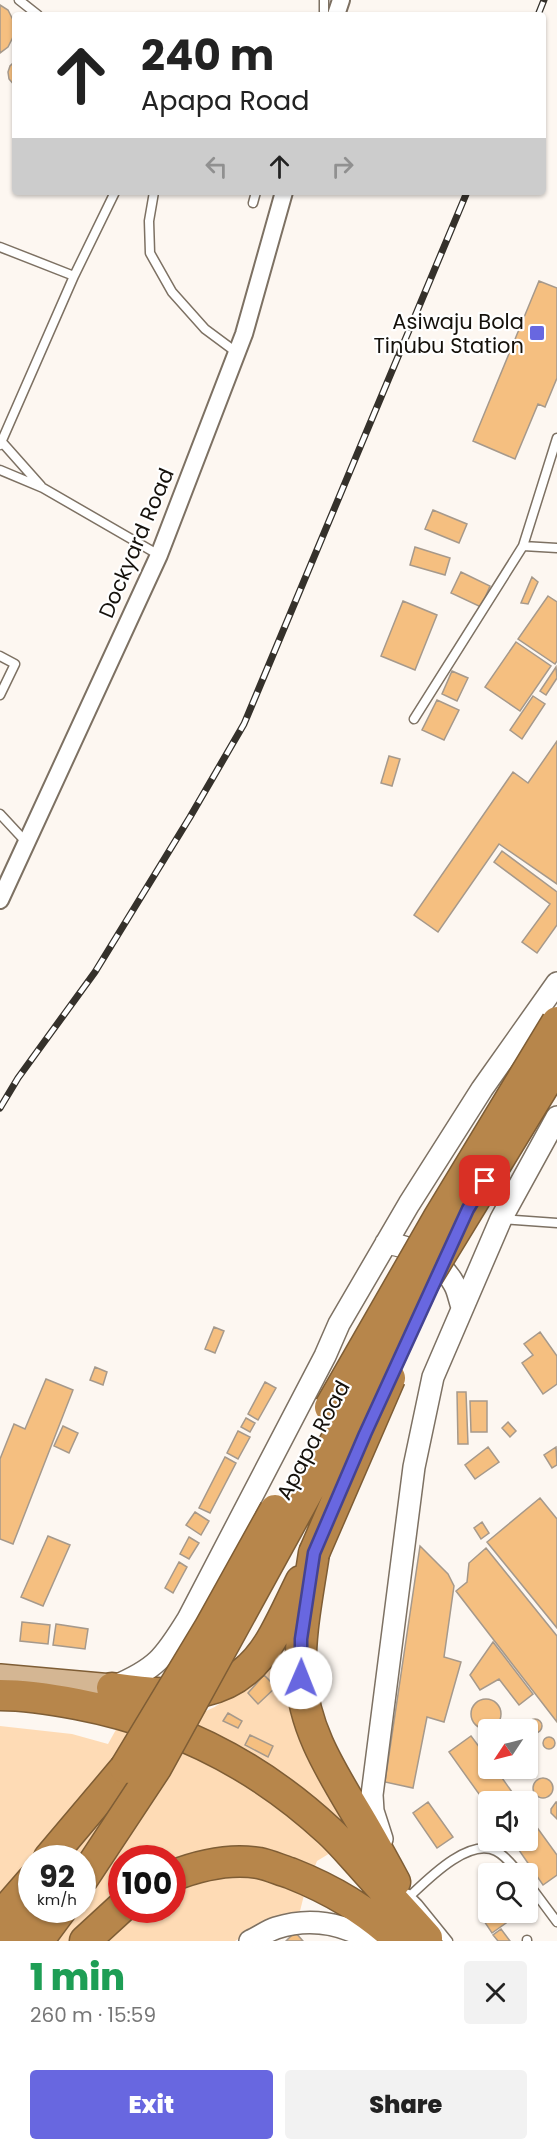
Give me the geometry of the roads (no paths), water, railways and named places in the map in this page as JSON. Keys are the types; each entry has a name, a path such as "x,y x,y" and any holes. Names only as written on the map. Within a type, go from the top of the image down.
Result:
{"highway":[{"name":"Apapa Road","path":"78,1845 210,1627 361,1351 557,1022"},
{"name":"Apapa Road","path":"96,1859 156,1768 409,1307 557,1064"},
{"path":"112,1688 158,1694 189,1694 212,1689 232,1681 249,1669 274,1637 468,1209"},
{"path":"314,1553 301,1639 301,1678 307,1711 317,1742 333,1775 403,1889"},
{"path":"1,1695 46,1698 106,1709 163,1727 215,1750 256,1774 330,1832 420,1940"},
{"path":"60,1845 125,1768"},
{"path":"186,1872 213,1863 260,1863 312,1882 420,1940"},
{"path":"0,1917 18,1896"},
{"path":"85,1941 108,1920"},
{"path":"12,1941 25,1923"},
{"path":"38,1941 51,1923"}],"main road":[{"path":"1,1695 112,1688"}],"street":[{"name":"Dockyard Road","path":"0,900 159,555 244,334 283,195"},
{"path":"112,1688 147,1671 174,1643 325,1356 339,1324 386,1243 482,1089 557,983"},
{"path":"482,1089 485,1105 491,1116 504,1128 523,1136 544,1139"},
{"path":"403,1889 373,1811 372,1795 414,1467 434,1377 462,1307 501,1219 557,1117"},
{"path":"386,1243 406,1246 444,1269 455,1285 462,1307"},
{"path":"250,1941 276,1928 314,1921 353,1929 372,1941"}],"lane":[{"path":"19,0 34,12"},
{"path":"43,488 1,443 74,276 114,195"},
{"path":"153,195 149,220 150,253 178,299 205,329 236,352"},
{"path":"253,203 255,195"},
{"path":"0,247 74,276"},
{"path":"414,719 523,546 557,438"},
{"path":"0,470 43,488 159,555"},
{"path":"523,546 557,548"},
{"path":"0,656 15,664 0,695"},
{"path":"0,814 26,842"},
{"path":"501,1219 557,1223"},
{"path":"420,1940 418,1904 403,1889 445,1863 463,1854 482,1849 495,1850 509,1863"},
{"path":"538,1897 557,1923"}],"railway":[{"path":"539,12 544,0"},
{"path":"0,1108 18,1078 95,972 244,724 466,195"}],"place":[{"name":"Asiwaju Bola Tinubu Station","path":"537,333"}]}
